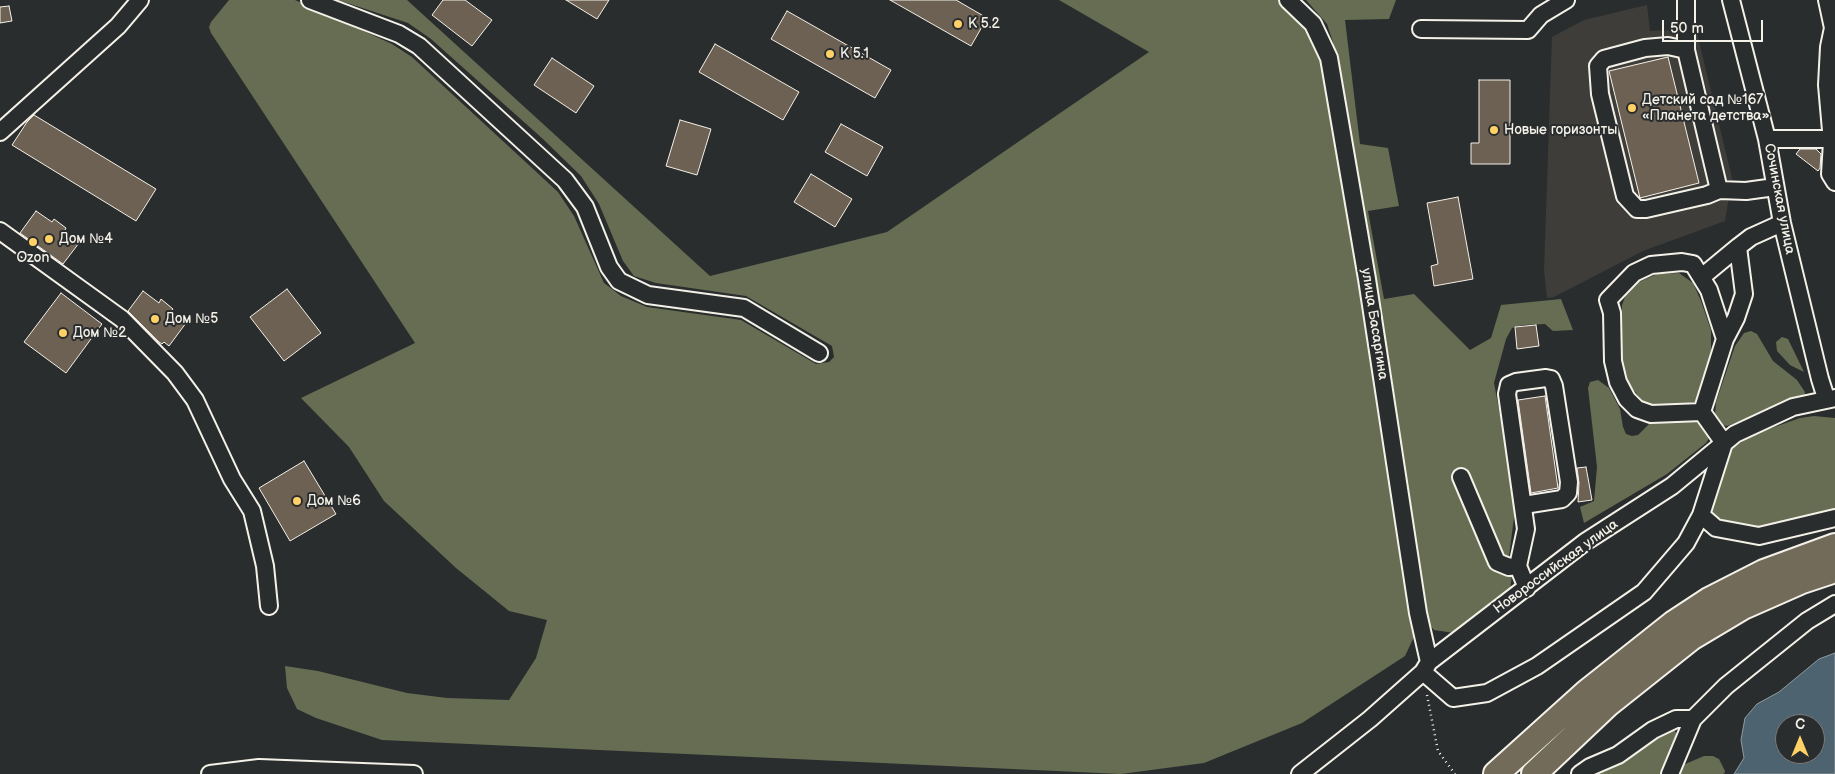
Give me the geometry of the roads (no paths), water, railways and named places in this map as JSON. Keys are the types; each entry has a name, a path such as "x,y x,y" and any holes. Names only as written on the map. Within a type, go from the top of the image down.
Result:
{"highway":[{"path":"1496,774 1587,692 1674,623 1709,600 1764,572 1835,546"},
{"path":"1534,774 1608,704 1691,638 1743,606 1802,581 1835,570"}],"street":[{"path":"0,132 118,26 140,0"},
{"path":"310,0 399,34 419,46 565,180 585,207 609,266 619,280 648,295 744,308 819,353"},
{"name":"улица Басаргина","path":"1288,0 1313,24 1329,58 1367,279 1426,667"},
{"path":"1421,29 1528,30 1541,15 1566,0"},
{"path":"1686,0 1686,50 1719,190"},
{"name":"Сочинская улица","path":"1730,0 1767,139 1782,223 1820,379 1831,398"},
{"path":"1827,0 1833,28 1828,47 1827,85 1832,142 1830,174 1835,182"},
{"path":"1686,50 1668,46 1645,48 1604,59 1598,66 1600,94 1625,196 1637,209 1646,209 1707,195 1719,190 1746,191 1775,187"},
{"path":"1767,139 1826,138"},
{"path":"1698,270 1738,247 1751,237 1782,223"},
{"path":"0,231 122,319 175,373 195,400 232,479 252,512 259,534 265,566 269,606"},
{"path":"1702,412 1725,339 1736,318 1744,294 1738,247"},
{"path":"1702,412 1651,414 1637,410 1627,399 1618,382 1613,361 1612,313 1608,300 1634,273 1652,265 1682,262 1698,270 1725,339"},
{"path":"1524,505 1562,499 1568,493 1569,482 1554,386 1550,379 1546,378 1516,382 1509,385 1506,394 1524,505 1526,529 1518,566 1527,588"},
{"name":"Новороссийская улица","path":"1300,774 1324,757 1426,667 1585,542 1672,486 1724,443 1747,427 1793,407 1831,398"},
{"path":"1426,667 1453,698 1488,693 1537,666 1644,592 1686,543 1701,515 1724,443 1702,412"},
{"path":"1461,477 1497,562 1510,568 1518,566"},
{"path":"1701,515 1708,524 1716,528 1758,536 1835,518"},
{"path":"1670,774 1693,719 1734,680 1807,621 1835,604"},
{"path":"1580,774 1590,767 1618,755 1653,730 1676,719 1693,719"},
{"path":"210,774 259,768 414,774"}],"water":[{"path":"1835,653 1835,774 1734,774 1744,758 1741,740 1745,718 1757,704 1779,692 1819,659"}],"place":[{"name":"К 5.2","path":"958,24"},
{"name":"К 5.1","path":"830,54"},
{"name":"Детский сад №167 «Планета детства»","path":"1632,108"},
{"name":"Новые горизонты","path":"1494,130"},
{"name":"Дом №4","path":"49,239"},
{"name":"Ozon","path":"33,242"},
{"name":"Дом №5","path":"155,319"},
{"name":"Дом №2","path":"63,333"},
{"name":"Дом №6","path":"297,501"}]}
